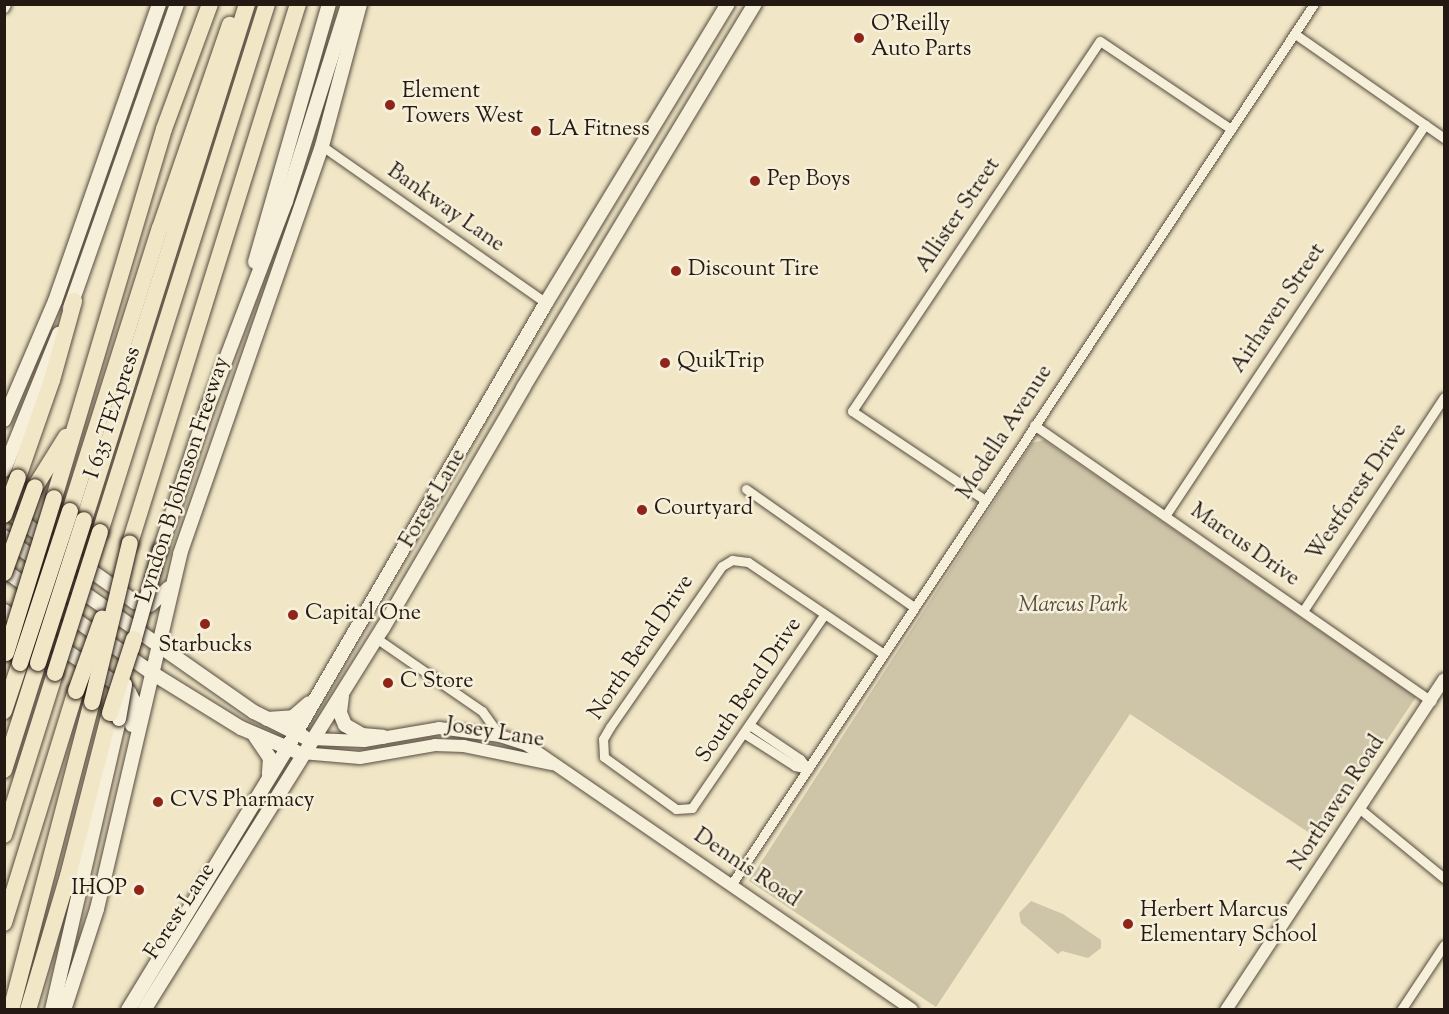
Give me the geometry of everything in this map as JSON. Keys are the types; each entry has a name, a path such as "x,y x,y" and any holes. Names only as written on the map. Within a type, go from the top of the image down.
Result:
{"highway":[{"path":"4,711 10,658 77,418 164,129 210,4"},
{"path":"10,658 77,516 160,228 238,4"},
{"name":"I 635 TEXpress","path":"4,770 77,516 247,4"},
{"name":"I 635 TEXpress","path":"4,835 267,4"},
{"name":"Lyndon B Johnson Freeway","path":"4,923 76,691 130,543 298,4"},
{"path":"4,514 11,473 52,380 74,301"},
{"path":"4,572 35,487 77,418"},
{"path":"11,1010 92,702 130,543"},
{"path":"28,1010 115,716 134,639"}],"main road":[{"path":"4,420 55,301 159,4"},
{"path":"11,473 11,452 74,301 177,4"},
{"path":"237,328 329,4"},
{"path":"134,639 160,550 237,328 289,190 348,4"},
{"name":"Lyndon B Johnson Freeway","path":"64,1009 97,909 171,586 212,456 322,146 360,4"},
{"name":"Forest Lane","path":"128,1010 296,734 546,303 728,4"},
{"name":"Forest Lane","path":"144,1010 402,596 566,316 755,4"},
{"path":"672,98 691,110"},
{"path":"546,303 566,316"},
{"path":"456,457 476,469"},
{"path":"4,509 135,602 144,606 157,602 171,586"},
{"name":"Josey Lane","path":"4,537 158,647 265,718 311,740"},
{"name":"Josey Lane","path":"4,572 152,673 253,734 303,753"},
{"path":"384,584 402,596"},
{"path":"4,611 129,692 134,702 130,738 133,756"},
{"path":"265,718 293,717 324,686"},
{"path":"344,689 340,713 345,725 362,735 383,737"},
{"path":"52,1010 115,716"},
{"path":"253,734 270,758 268,780"}],"street":[{"name":"Modella Avenue","path":"731,885 1314,4"},
{"path":"1295,34 1444,138"},
{"name":"Allister Street","path":"985,500 852,411 1100,41 1231,129"},
{"name":"Airhaven Street","path":"1165,516 1425,125"},
{"name":"Bankway Lane","path":"322,146 546,303"},
{"name":"Westforest Drive","path":"1303,611 1444,398"},
{"name":"Marcus Drive","path":"1034,425 1431,701"},
{"path":"746,489 914,607"},
{"name":"North Bend Drive","path":"601,749 610,727 718,571 732,560 748,562 824,615"},
{"path":"824,615 884,654"},
{"name":"South Bend Drive","path":"601,749 609,764 676,809 693,808 824,615"},
{"path":"376,638 482,711 500,736"},
{"name":"Northaven Road","path":"1226,1010 1444,681"},
{"path":"446,729 446,745"},
{"name":"Josey Lane","path":"311,740 344,742 446,729 500,736 527,745 556,765"},
{"path":"748,730 795,766 808,769"},
{"name":"Josey Lane","path":"303,753 360,758 446,745 491,750 556,765"},
{"name":"Dennis Road","path":"556,765 912,1010"},
{"path":"1360,809 1444,878"},
{"path":"1401,1010 1444,945"}],"green space":[{"name":"Marcus Park","path":"1044,440 1416,697 1320,840 1130,714 936,1007 749,881 1032,443"},
{"path":"1031,901 1063,914 1101,940 1101,948 1088,958 1062,951 1058,954 1021,923 1019,913"}],"place":[{"name":"O'Reilly Auto Parts","path":"859,38"},
{"name":"Element Towers West","path":"390,105"},
{"name":"LA Fitness","path":"536,131"},
{"name":"Pep Boys","path":"755,181"},
{"name":"Discount Tire","path":"676,271"},
{"name":"QuikTrip","path":"665,363"},
{"name":"Courtyard","path":"642,510"},
{"name":"Capital One","path":"293,615"},
{"name":"Starbucks","path":"205,624"},
{"name":"C Store","path":"388,683"},
{"name":"CVS Pharmacy","path":"158,802"},
{"name":"IHOP","path":"139,890"},
{"name":"Herbert Marcus Elementary School","path":"1128,924"}]}
